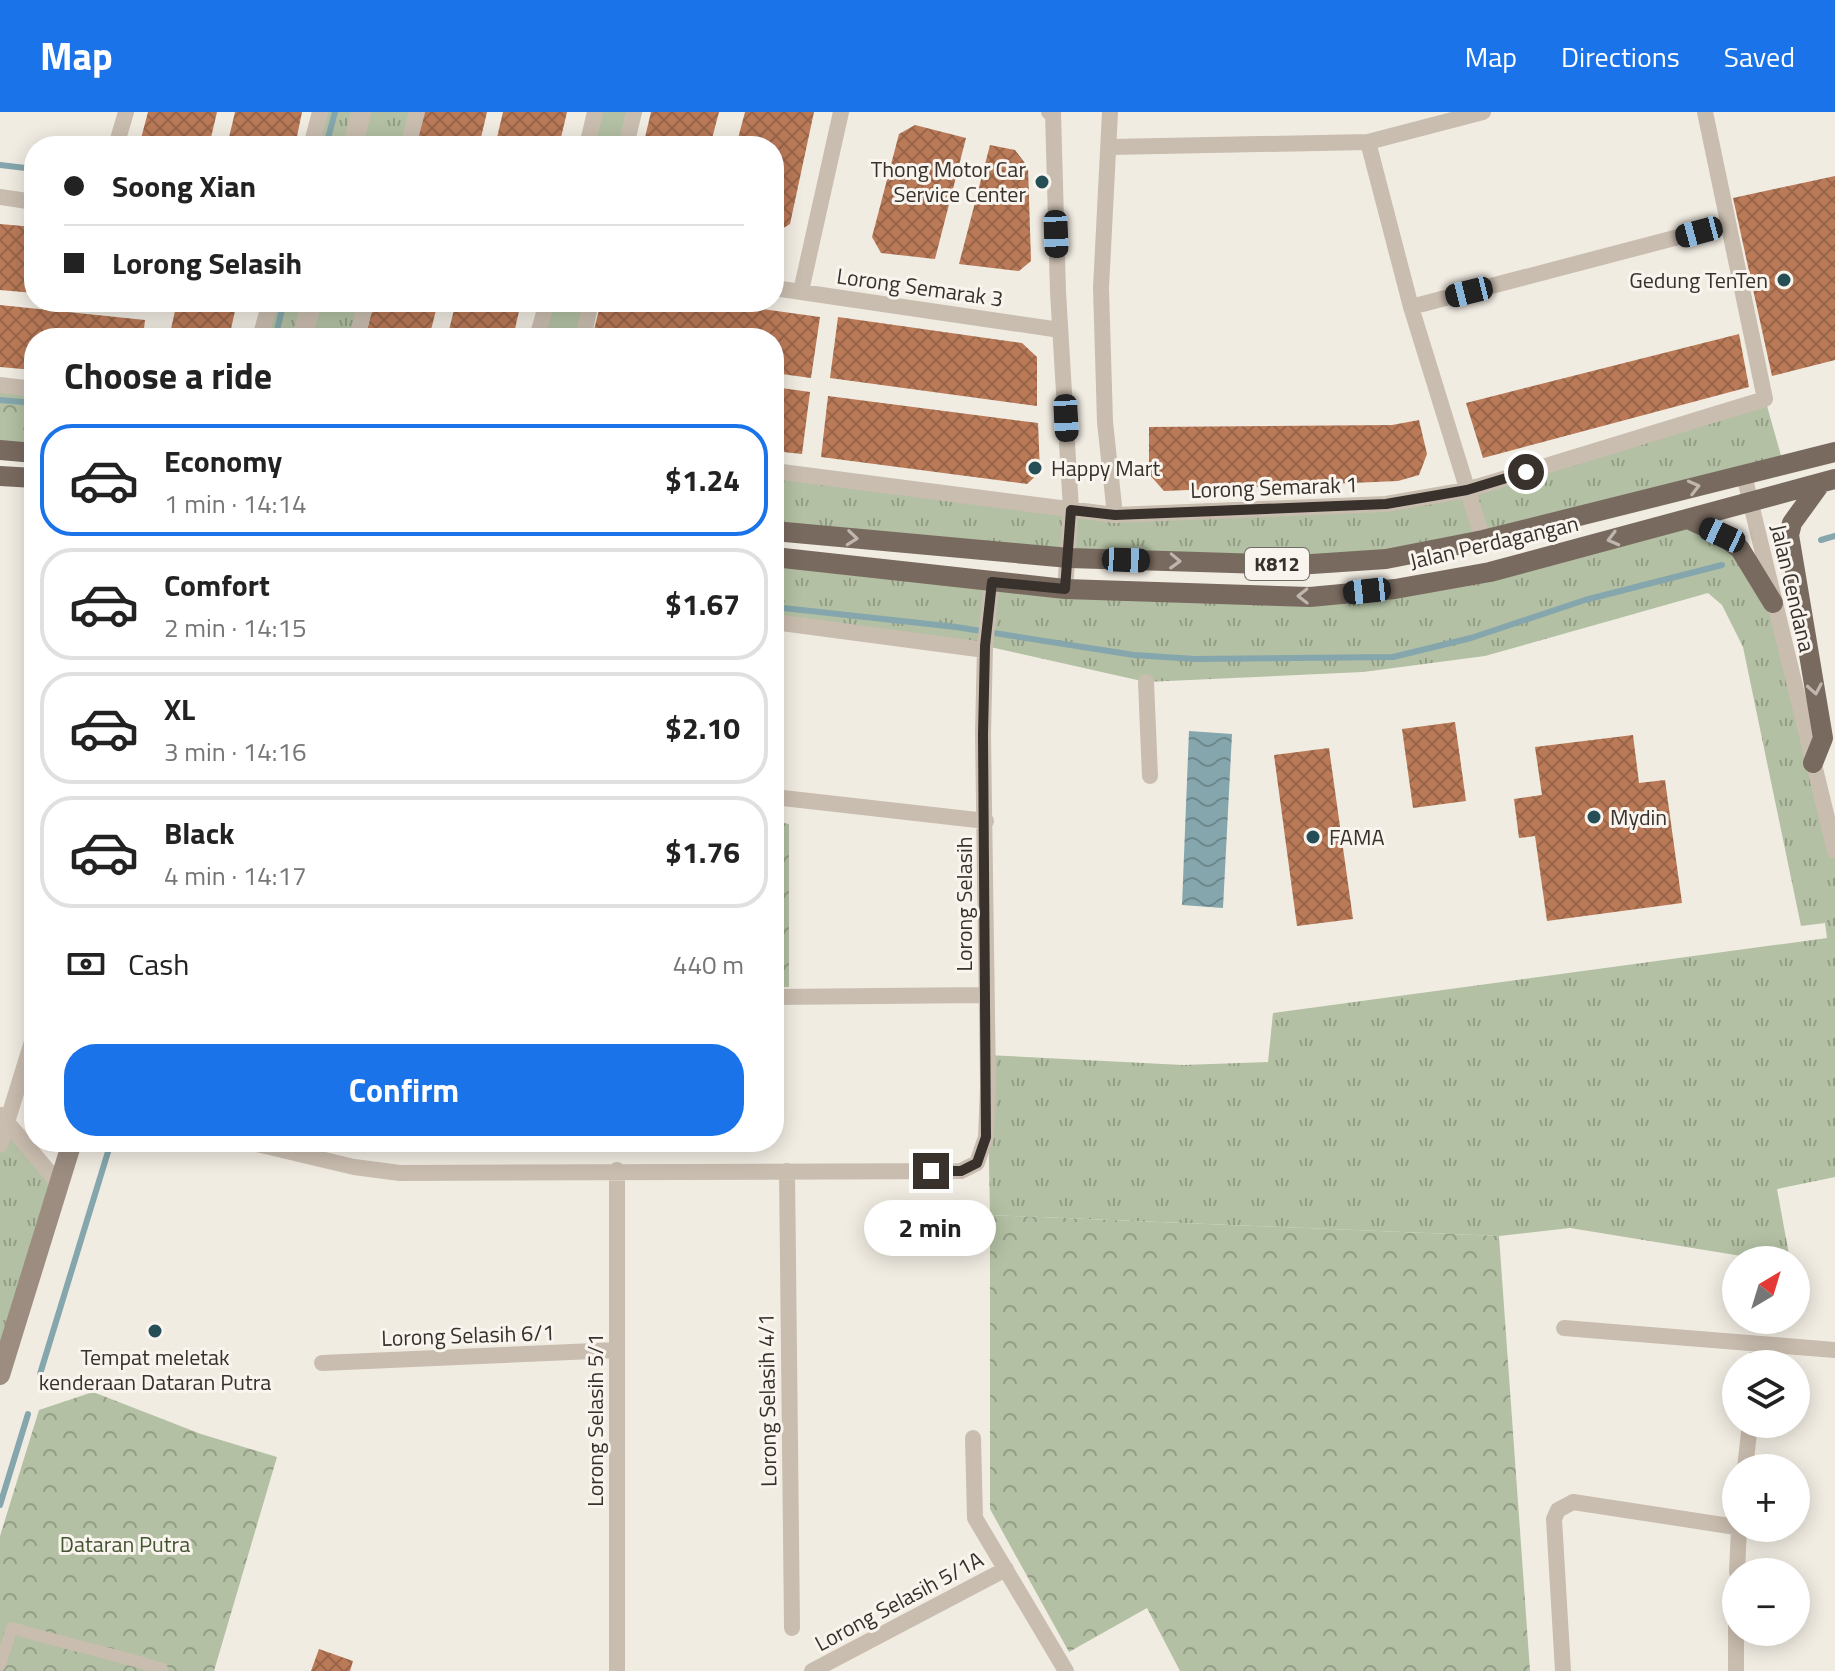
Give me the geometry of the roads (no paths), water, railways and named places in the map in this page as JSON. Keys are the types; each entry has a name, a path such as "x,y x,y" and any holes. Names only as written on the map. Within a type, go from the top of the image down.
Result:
{"main road":[{"path":"0,450 24,452"},
{"name":"Jalan Perdagangan","path":"784,532 1069,558 1297,565 1386,559 1483,540 1835,452"},
{"path":"0,476 24,477"},
{"path":"1813,763 1823,738 1789,535 1792,523 1828,481"},
{"name":"Jalan Perdagangan","path":"784,558 1065,589 1310,597 1395,589 1490,572 1828,481"},
{"path":"1688,519 1722,535 1740,549 1773,603"},
{"path":"0,1375 69,1152"}],"street":[{"path":"119,136 126,112"},
{"path":"314,136 320,112"},
{"path":"355,136 361,112"},
{"path":"411,136 417,112"},
{"path":"589,136 595,112"},
{"path":"628,136 634,112"},
{"path":"801,291 841,112"},
{"path":"1051,112 1071,510 1065,589"},
{"path":"1110,112 1102,303 1105,422 1115,515"},
{"path":"1110,147 1368,142 1483,112"},
{"path":"1411,307 1728,224 1705,112"},
{"path":"1368,142 1411,307 1483,540"},
{"path":"0,197 24,201"},
{"name":"Lorong Semarak 1","path":"784,472 1115,515 1386,504 1467,490 1765,399 1728,224"},
{"name":"Lorong Semarak 3","path":"784,289 1060,330"},
{"path":"0,385 24,388"},
{"name":"Jalan Cendana","path":"1744,475 1835,851"},
{"name":"Lorong Selasih","path":"291,1152 354,1167 400,1173 961,1171 977,1163 986,1137 985,650 992,582"},
{"path":"784,623 985,650"},
{"path":"1146,682 1150,776"},
{"path":"784,798 986,821"},
{"path":"784,997 985,995"},
{"path":"0,1145 3,1118 24,1062"},
{"path":"3,1118 24,1143"},
{"path":"32,1152 59,1184"},
{"name":"Lorong Selasih 5/1","path":"617,1170 617,1671"},
{"name":"Lorong Selasih 4/1","path":"787,1171 792,1628"},
{"path":"1564,1328 1835,1350"},
{"path":"1758,1350 1759,1344"},
{"name":"Lorong Selasih 6/1","path":"322,1363 616,1350"},
{"name":"Lorong Selasih 5/1A","path":"973,1438 975,1518 1066,1671"},
{"path":"1563,1671 1553,1533 1558,1510 1573,1502 1722,1525"},
{"name":"Lorong Selasih 5/1A","path":"812,1671 1006,1569"},
{"path":"0,1665 12,1628 71,1645 98,1648 162,1669"},
{"path":"1736,1646 1736,1671"}],"water":[{"path":"1189,731 1232,734 1223,908 1182,905"}],"waterway":[{"path":"329,136 335,112"},
{"path":"0,165 24,168"},
{"path":"278,328 282,312"},
{"path":"0,400 24,402"},
{"path":"1821,540 1835,536"},
{"path":"784,608 956,627 1134,655 1195,659 1393,657 1471,638 1585,600 1722,565"},
{"path":"40,1374 108,1152"},
{"path":"0,1505 28,1414"}],"place":[{"name":"Thong Motor Car Service Center","path":"1042,182"},
{"name":"Gedung TenTen","path":"1784,280"},
{"name":"Happy Mart","path":"1035,468"},
{"name":"Mydin","path":"1594,817"},
{"name":"FAMA","path":"1313,837"},
{"name":"Tempat meletak kenderaan Dataran Putra","path":"155,1331"}],"park label":[{"name":"Dataran Putra","path":"125,1544"}]}
